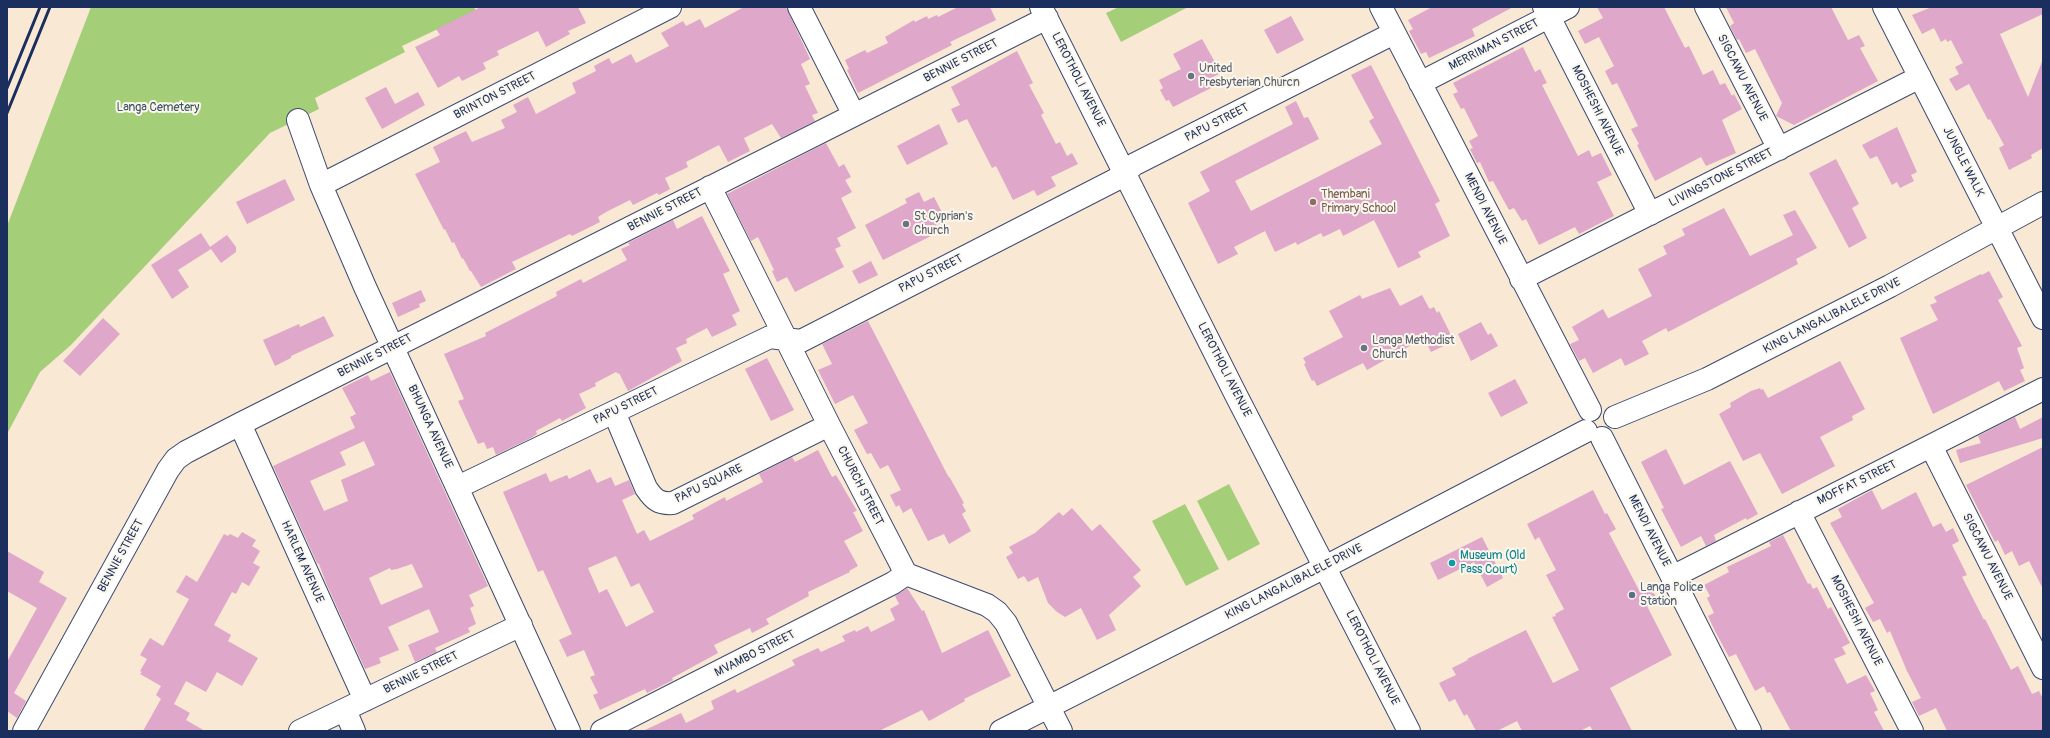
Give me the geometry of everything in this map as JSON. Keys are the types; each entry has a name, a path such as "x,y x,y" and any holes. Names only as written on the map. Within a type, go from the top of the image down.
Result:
{"street":[{"name":"BRINTON STREET","path":"321,185 670,7"},
{"path":"799,7 854,115"},
{"name":"MENDI AVENUE","path":"1381,7 1521,280 1590,410"},
{"name":"SIGCAWU AVENUE","path":"1706,7 1779,149"},
{"name":"JUNGLE WALK","path":"1884,7 2043,318"},
{"name":"MERRIMAN STREET","path":"1420,83 1553,10"},
{"name":"MOSHESHI AVENUE","path":"1553,10 1650,214"},
{"name":"BENNIE STREET","path":"24,731 168,470 176,459 186,452 240,424 854,115 1044,12"},
{"name":"LEROTHOLI AVENUE","path":"1044,12 1409,731"},
{"name":"PAPU STREET","path":"458,487 770,337 801,341 1108,184 1135,164 1394,32"},
{"name":"LIVINGSTONE STREET","path":"1521,280 1920,77"},
{"name":"BHUNGA AVENUE","path":"298,120 321,185 393,347 569,731"},
{"name":"CHURCH STREET","path":"710,188 906,574"},
{"name":"KING LANGALIBALELE DRIVE","path":"1615,417 1707,379 1890,286 2043,203"},
{"name":"MOFFAT STREET","path":"1672,577 2043,389"},
{"path":"1599,407 1608,409 1615,417 1614,430 1594,435 1584,422 1590,410 1599,407"},
{"name":"PAPU SQUARE","path":"614,412 646,488 654,499 662,504 673,503 829,425"},
{"name":"HARLEM AVENUE","path":"240,424 365,700"},
{"name":"MENDI AVENUE","path":"1594,435 1672,577 1750,731"},
{"name":"KING LANGALIBALELE DRIVE","path":"1001,731 1325,567 1594,435"},
{"name":"SIGCAWU AVENUE","path":"1931,446 2043,668"},
{"name":"MOSHESHI AVENUE","path":"1799,512 1912,731"},
{"path":"906,574 987,605 997,612 1006,622 1061,731"},
{"name":"MVAMBO STREET","path":"602,731 893,583 906,574"},
{"name":"BENNIE STREET","path":"300,731 521,625"},
{"path":"345,710 354,731"}],"green space":[{"name":"Langa Cemetery","path":"91,7 474,7 476,11 402,46 405,52 315,98 319,109 270,133 71,345 40,372 7,434 7,226"},
{"path":"1119,7 1188,7 1121,42 1106,13"},
{"path":"1229,484 1260,544 1228,561 1197,501"},
{"path":"1185,504 1219,569 1186,586 1152,521"}],"building":[{"path":"481,7 578,7 586,23 568,31 570,34 546,47 538,31 497,51 499,55 483,63 486,69 462,81 459,76 438,88 415,47 440,35 436,29"},
{"path":"744,7 786,7 810,59 801,64 810,84 805,86 818,113 812,115 815,121 781,138 772,124 744,138 750,151 728,162 719,145 686,162 688,167 665,178 670,189 659,195 657,193 633,205 630,200 606,212 598,217 600,222 572,236 570,234 512,262 516,269 481,287 463,258 462,259 454,242 452,243 445,229 444,230 415,174 440,162 433,147 466,131 472,142 505,128 501,120 517,112 513,105 528,97 536,114 576,93 572,83 596,71 594,66 609,58 612,64 631,54 636,63 669,46 661,33 683,21 686,26 700,19 705,28"},
{"path":"958,7 990,7 996,20 950,42 952,45 858,93 847,70 849,69 845,60 865,50 867,53 888,43 885,37 914,20 915,22 927,16 928,19 937,15 938,17"},
{"path":"1432,7 1513,7 1472,29 1475,36 1429,58 1426,52 1421,54 1409,31 1413,29 1408,20"},
{"path":"1597,7 1664,7 1685,48 1689,46 1703,75 1713,70 1720,85 1725,83 1732,96 1734,94 1742,109 1722,120 1736,153 1706,166 1701,157 1655,181 1637,145 1639,144 1631,129 1638,126 1617,83 1612,85 1605,71 1614,66 1599,37 1585,44 1578,31 1603,18"},
{"path":"1726,7 1831,7 1848,40 1859,35 1865,46 1860,48 1878,81 1794,125 1776,116 1782,103 1755,49 1746,53 1739,39 1737,40 1730,26 1734,23"},
{"path":"1932,7 2043,7 2043,14 2000,34 2028,97 2043,59 2043,148 2031,155 2032,158 2009,170 1999,148 2004,145 1990,119 1988,120 1969,84 1956,91 1949,79 1959,74 1955,67 1963,63 1951,40 1947,42 1946,39 1941,42 1934,28 1922,34 1912,15"},
{"path":"1291,16 1304,40 1277,54 1264,30"},
{"name":"United Presbyterian Churcn","path":"1202,39 1221,73 1209,79 1213,87 1173,107 1169,100 1166,101 1160,90 1163,88 1159,80 1181,69 1173,54"},
{"path":"1523,47 1535,72 1540,69 1547,83 1542,85 1578,156 1589,150 1592,157 1601,153 1612,175 1597,182 1614,216 1579,234 1575,227 1539,245 1526,219 1522,221 1514,208 1509,210 1493,181 1489,182 1480,162 1477,163 1470,149 1473,148 1469,141 1478,136 1464,108 1461,109 1453,94 1458,92 1453,83"},
{"path":"1017,51 1033,83 1029,85 1044,113 1041,115 1056,144 1060,142 1067,156 1072,153 1078,164 1051,177 1056,186 1037,196 1034,190 1013,200 996,166 992,168 967,119 958,123 951,109 960,105 951,87"},
{"path":"1371,65 1440,201 1435,204 1450,236 1418,252 1421,257 1398,268 1374,220 1343,236 1340,229 1323,237 1321,233 1297,245 1296,242 1275,252 1265,231 1234,247 1238,254 1218,264 1188,203 1210,191 1200,172 1293,124 1285,107 1296,101 1304,118 1308,117 1319,139 1235,181 1251,211 1382,144 1369,121 1374,118 1351,75"},
{"path":"386,87 395,104 418,92 425,105 382,129 365,98"},
{"path":"939,124 948,144 907,165 897,146"},
{"path":"1897,127 1917,172 1911,175 1914,181 1900,188 1897,182 1892,185 1877,156 1870,159 1862,145"},
{"path":"826,143 839,167 844,164 851,177 845,180 852,192 841,198 856,228 837,238 841,246 835,249 844,267 795,292 787,277 777,282 772,271 774,270 758,237 751,241 727,194"},
{"path":"1836,159 1859,204 1852,208 1867,238 1849,248 1809,173"},
{"path":"285,179 295,200 247,224 236,202"},
{"name":"St Cyprian's Church","path":"919,192 924,202 934,197 946,220 936,225 939,232 883,260 865,225 907,203 905,199"},
{"path":"1724,208 1750,256 1793,235 1783,215 1795,210 1817,248 1796,259 1798,264 1668,332 1666,328 1642,341 1649,354 1625,366 1621,358 1593,373 1585,358 1579,361 1570,344 1579,340 1572,327 1603,309 1609,318 1652,296 1638,269 1667,254 1663,246 1685,235 1682,229"},
{"path":"702,216 730,271 723,274 740,311 732,315 737,325 712,337 707,328 686,339 687,343 676,348 682,361 628,391 619,373 618,374 616,372 595,383 596,386 579,394 586,408 562,421 560,418 536,431 537,434 531,438 496,455 493,447 487,449 484,442 478,444 458,401 464,399 444,354 486,336 485,333 557,296 556,292 581,279 583,283 627,260 621,249 630,245 628,243 673,220 677,229"},
{"path":"201,233 210,247 227,235 236,247 236,252 221,263 211,249 178,270 189,287 172,299 151,265"},
{"path":"871,261 878,275 859,284 852,271"},
{"path":"1989,271 2003,297 1998,300 2022,346 2017,348 2024,368 2020,370 2025,381 2004,391 1999,381 1933,414 1900,338 1938,320 1930,305 1937,302 1934,297"},
{"path":"1390,288 1400,306 1422,295 1430,309 1434,307 1437,313 1439,311 1454,341 1431,352 1424,338 1367,370 1363,363 1317,386 1314,380 1312,381 1310,377 1303,358 1343,337 1329,311 1360,295 1362,299"},
{"path":"421,290 426,301 419,304 420,307 398,317 392,303"},
{"path":"324,316 334,336 291,356 291,358 275,366 263,340 299,324 300,327"},
{"path":"103,318 120,334 80,376 63,361"},
{"path":"868,321 948,476 964,503 962,504 966,511 962,514 971,531 949,544 944,534 928,541 911,508 903,513 899,505 896,507 890,495 901,490 888,465 880,469 871,453 867,454 854,430 868,423 853,395 835,404 818,370 832,364 822,344"},
{"path":"1481,322 1488,335 1491,333 1498,346 1471,361 1458,334"},
{"path":"767,358 794,410 771,421 745,369"},
{"path":"1840,361 1865,409 1852,416 1853,420 1820,437 1835,466 1782,494 1760,453 1743,461 1719,414 1731,407 1730,403 1751,391 1760,388 1761,390 1763,389 1768,398"},
{"path":"390,372 488,586 469,595 474,606 470,608 476,624 468,628 470,632 435,648 437,652 415,662 408,645 439,632 429,609 388,627 399,650 379,658 381,663 365,669 326,583 319,564 317,563 273,466 355,428 350,417 356,414 342,388 368,375 371,381","holes":["364,441 375,465 341,480 348,501 324,511 310,481 346,465 340,452","412,564 423,587 381,605 369,578 390,568 391,570 397,569"]},
{"path":"1515,379 1528,403 1501,417 1488,393"},
{"path":"2015,417 2020,429 2043,417 2043,438 1960,463 1956,450 1981,443 1978,436"},
{"path":"2043,447 2043,589 2029,561 2019,566 2012,551 2005,555 1998,540 1995,542 1966,485"},
{"path":"1666,449 1684,485 1730,461 1758,514 1747,520 1746,518 1714,535 1716,541 1706,546 1701,536 1681,547 1661,509 1664,508 1641,462"},
{"path":"818,450 832,477 836,475 857,511 853,512 863,531 844,541 858,566 849,571 850,572 808,592 809,596 766,619 769,624 752,633 750,628 714,645 718,653 672,678 673,680 647,693 645,689 600,710 593,695 598,693 590,677 595,675 584,650 567,657 559,640 572,634 543,570 538,572 503,492 546,473 550,482 567,475 569,479 590,469 597,483 611,477 615,486 629,480 635,494 622,500 637,534 644,530 650,541 694,519 692,515 725,497 726,501 763,482 759,474 792,457 795,462","holes":["616,556 631,587 639,583 654,612 626,627 607,589 599,593 588,568"]},
{"path":"1593,490 1605,514 1607,513 1616,529 1609,533 1640,592 1650,586 1657,599 1654,600 1655,602 1647,606 1672,655 1610,688 1632,731 1593,731 1590,726 1580,731 1522,731 1517,721 1497,731 1476,731 1467,714 1464,716 1455,699 1449,702 1439,683 1456,675 1452,668 1468,660 1467,659 1526,630 1553,683 1579,670 1552,617 1556,616 1555,614 1564,609 1546,575 1556,570 1539,537 1535,540 1527,524"},
{"path":"1872,490 1882,510 1916,492 1933,527 1941,523 1946,532 1953,528 1959,541 1952,545 1967,575 1962,577 1984,620 1985,619 2011,670 2018,666 2032,694 2039,691 2043,699 2043,731 1947,731 1936,708 1919,716 1912,702 1921,698 1907,671 1890,631 1887,633 1880,619 1873,622 1865,608 1874,603 1830,523 1842,517 1838,509"},
{"path":"1072,508 1092,531 1100,524 1141,570 1133,577 1141,586 1109,615 1116,630 1097,640 1081,608 1065,617 1057,612 1048,603 1038,577 1028,582 1024,576 1018,579 1006,557 1013,553 1009,547 1035,533 1059,512 1063,516"},
{"path":"242,532 256,540 252,546 260,551 253,563 260,567 249,586 242,582 236,594 232,592 214,625 231,635 228,641 258,658 242,686 217,672 206,692 186,681 174,704 190,713 186,720 205,731 143,731 161,699 156,695 161,686 140,674 142,672 140,671 147,659 140,655 150,638 163,646 189,599 176,592 186,575 197,582 224,534 228,536 230,534 238,538"},
{"path":"1783,535 1808,584 1810,583 1813,589 1817,587 1828,609 1831,607 1850,643 1842,647 1846,654 1834,659 1847,684 1866,675 1875,691 1870,693 1878,710 1874,712 1884,731 1791,731 1770,692 1767,693 1764,686 1755,691 1736,654 1729,657 1715,631 1708,616 1714,613 1707,598 1710,596 1704,585 1729,572 1727,567 1771,546 1769,542"},
{"name":"Museum (Old Pass Court)","path":"1482,537 1503,578 1487,587 1474,562 1438,580 1430,563"},
{"path":"7,551 44,572 39,582 67,598 14,693 26,701 17,718 7,711 7,662 37,608 7,591"},
{"path":"907,588 922,611 924,610 942,653 988,630 1011,676 964,699 965,701 929,721 922,710 879,731 643,731 681,713 686,723 714,709 711,701 735,689 737,693 795,665 792,660 818,648 821,652 845,641 842,636 855,630 856,632 868,626 871,632 895,620 890,609 899,604 895,596"}],"railway":[{"path":"7,88 40,7"},
{"path":"7,113 50,7"}],"place":[{"name":"United Presbyterian Churcn","path":"1191,76"},
{"name":"Thembani Primary School","path":"1313,202"},
{"name":"St Cyprian's Church","path":"906,224"},
{"name":"Langa Methodist Church","path":"1364,348"},
{"name":"Museum (Old Pass Court)","path":"1452,563"},
{"name":"Langa Police Station","path":"1632,595"}]}
